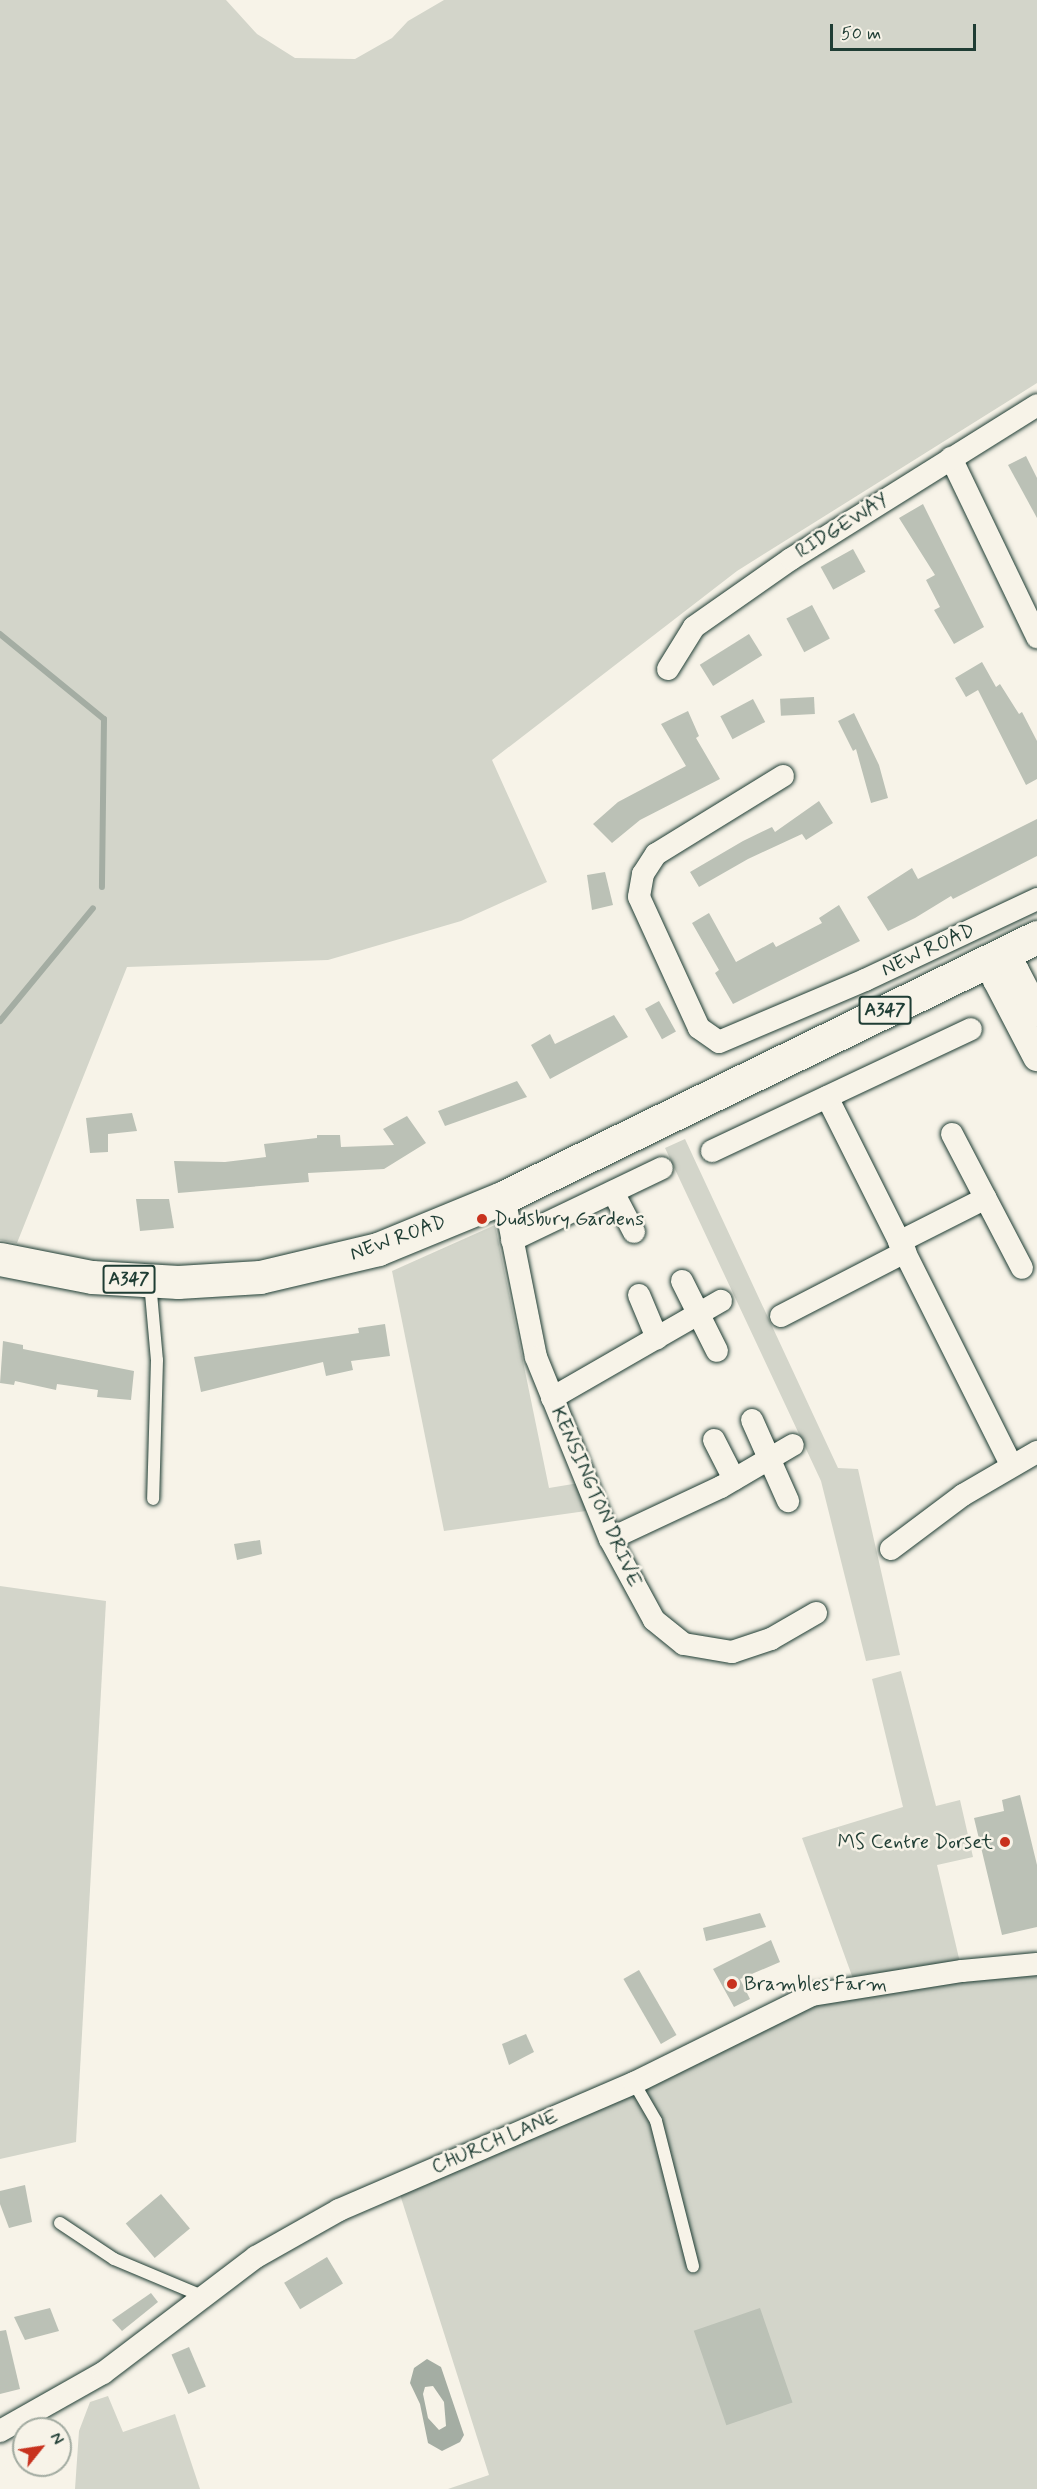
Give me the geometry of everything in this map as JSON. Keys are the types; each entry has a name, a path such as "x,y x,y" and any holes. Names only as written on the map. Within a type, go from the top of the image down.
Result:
{"main road":[{"name":"NEW ROAD","path":"0,1259 93,1277 150,1281 260,1277 367,1252 504,1197 734,1087 889,1028 1011,967 1037,937"}],"street":[{"name":"RIDGEWAY","path":"668,669 694,627 791,559 1037,405"},
{"path":"951,458 1037,637"},
{"name":"NEW ROAD","path":"783,776 656,854 643,874 639,897 699,1028 720,1042 865,980 1037,899"},
{"path":"1011,967 1037,1013"},
{"path":"1011,967 1037,1057"},
{"path":"712,1151 971,1029"},
{"path":"827,1097 1011,1464"},
{"path":"952,1134 1022,1268"},
{"path":"512,1240 662,1168"},
{"path":"612,1192 634,1232"},
{"name":"KENSINGTON DRIVE","path":"504,1197 536,1357 610,1539 654,1620 684,1644 732,1652 771,1639 816,1612"},
{"path":"781,1316 986,1198"},
{"path":"682,1281 717,1351"},
{"path":"639,1295 657,1338"},
{"path":"552,1398 721,1301"},
{"path":"752,1419 788,1501"},
{"path":"714,1440 734,1479"},
{"path":"610,1539 734,1479 793,1445"},
{"path":"891,1549 1011,1464 1037,1452"},
{"name":"CHURCH LANE","path":"0,2431 103,2373 255,2257 339,2210 634,2083 812,1995 962,1971 1037,1964"}],"lane":[{"path":"150,1281 157,1360 153,1499"},
{"path":"634,2083 656,2121 693,2266"},
{"path":"60,2223 114,2259 202,2296"}],"shaded area":[{"path":"0,0 226,0 257,34 295,58 355,59 392,38 408,21 444,0 1037,0 1037,383 737,571 492,760 547,882 461,921 328,960 127,967 17,1243 0,1240"},
{"path":"685,1139 838,1468 858,1469 900,1655 866,1661 821,1481 665,1148"},
{"path":"495,1225 549,1488 579,1483 586,1511 444,1531 392,1271"},
{"path":"0,1586 106,1601 76,2142 0,2159"},
{"path":"901,1671 936,1806 960,1800 973,1857 937,1865 962,1971 1037,1964 1037,2489 448,2489 489,2475 397,2185 856,1987 802,1838 903,1807 872,1679"},
{"path":"427,2359 441,2367 464,2435 460,2442 442,2451 428,2443 420,2404 410,2383 414,2368","holes":["433,2386 444,2402 446,2426 439,2430 428,2418 423,2394 425,2387"]},
{"path":"108,2396 123,2432 175,2414 200,2489 75,2489 79,2431 90,2402"}],"building":[{"path":"1026,456 1037,478 1037,518 1008,465"},
{"path":"923,504 984,627 954,644 934,610 940,607 926,580 935,575 899,518"},
{"path":"853,549 866,572 833,590 821,567"},
{"path":"812,605 830,639 804,652 786,619"},
{"path":"749,634 762,655 713,686 700,665"},
{"path":"982,662 996,687 1000,684 1019,714 1022,712 1037,741 1037,779 1026,785 978,690 966,697 955,678"},
{"path":"814,697 815,714 781,716 780,699"},
{"path":"753,699 765,722 733,739 720,716"},
{"path":"688,711 699,736 696,738 720,779 640,820 612,843 593,824 618,802 686,766 661,724"},
{"path":"854,713 879,765 888,798 871,803 856,749 853,751 838,721"},
{"path":"819,801 833,823 806,840 802,834 748,859 699,887 690,872 772,827 775,832"},
{"path":"1037,819 1037,856 953,899 951,896 888,931 867,897 912,868 918,879"},
{"path":"605,872 613,905 592,910 587,875"},
{"path":"839,905 860,941 733,1004 715,973 719,970 692,923 709,913 736,962 773,942 776,947 822,923 819,918"},
{"path":"659,1001 676,1032 662,1039 645,1009"},
{"path":"614,1015 628,1037 550,1079 531,1045 550,1034 555,1044"},
{"path":"517,1081 527,1097 445,1126 438,1111"},
{"path":"132,1113 137,1131 108,1134 108,1152 90,1153 86,1118"},
{"path":"407,1116 426,1143 384,1169 308,1173 309,1182 178,1193 174,1161 225,1162 266,1157 264,1144 317,1138 317,1135 340,1135 341,1147 394,1145 383,1129"},
{"path":"136,1199 169,1199 174,1228 140,1231"},
{"path":"385,1324 390,1356 351,1361 353,1370 326,1376 323,1362 201,1392 194,1357 359,1333 358,1328"},
{"path":"3,1341 23,1345 23,1349 134,1371 131,1400 97,1397 98,1390 57,1384 56,1390 15,1381 14,1385 0,1383"},
{"path":"260,1540 262,1554 237,1560 234,1544"},
{"name":"MS Centre Dorset","path":"1020,1795 1037,1865 1037,1927 1002,1935 974,1818 1004,1811 1002,1800"},
{"path":"760,1913 766,1927 706,1941 703,1928"},
{"path":"771,1940 780,1962 740,1979 750,1999 734,2007 713,1969"},
{"path":"639,1970 676,2035 661,2044 623,1979"},
{"path":"526,2034 534,2052 509,2065 502,2044"},
{"path":"25,2185 32,2222 9,2228 0,2204 0,2191"},
{"path":"161,2194 190,2228 155,2258 126,2224"},
{"path":"327,2257 343,2284 300,2309 284,2283"},
{"path":"151,2293 158,2302 122,2331 112,2320"},
{"path":"50,2308 59,2331 25,2340 14,2317"},
{"path":"760,2308 793,2403 726,2425 694,2331"},
{"path":"6,2330 20,2389 0,2394 0,2331"},
{"path":"189,2347 206,2387 188,2394 172,2354"}],"waterway":[{"path":"0,634 104,719 102,887"},
{"path":"0,1021 93,908"}],"place":[{"name":"Dudsbury Gardens","path":"482,1219"},
{"name":"MS Centre Dorset","path":"1005,1842"},
{"name":"Brambles Farm","path":"732,1984"}]}
